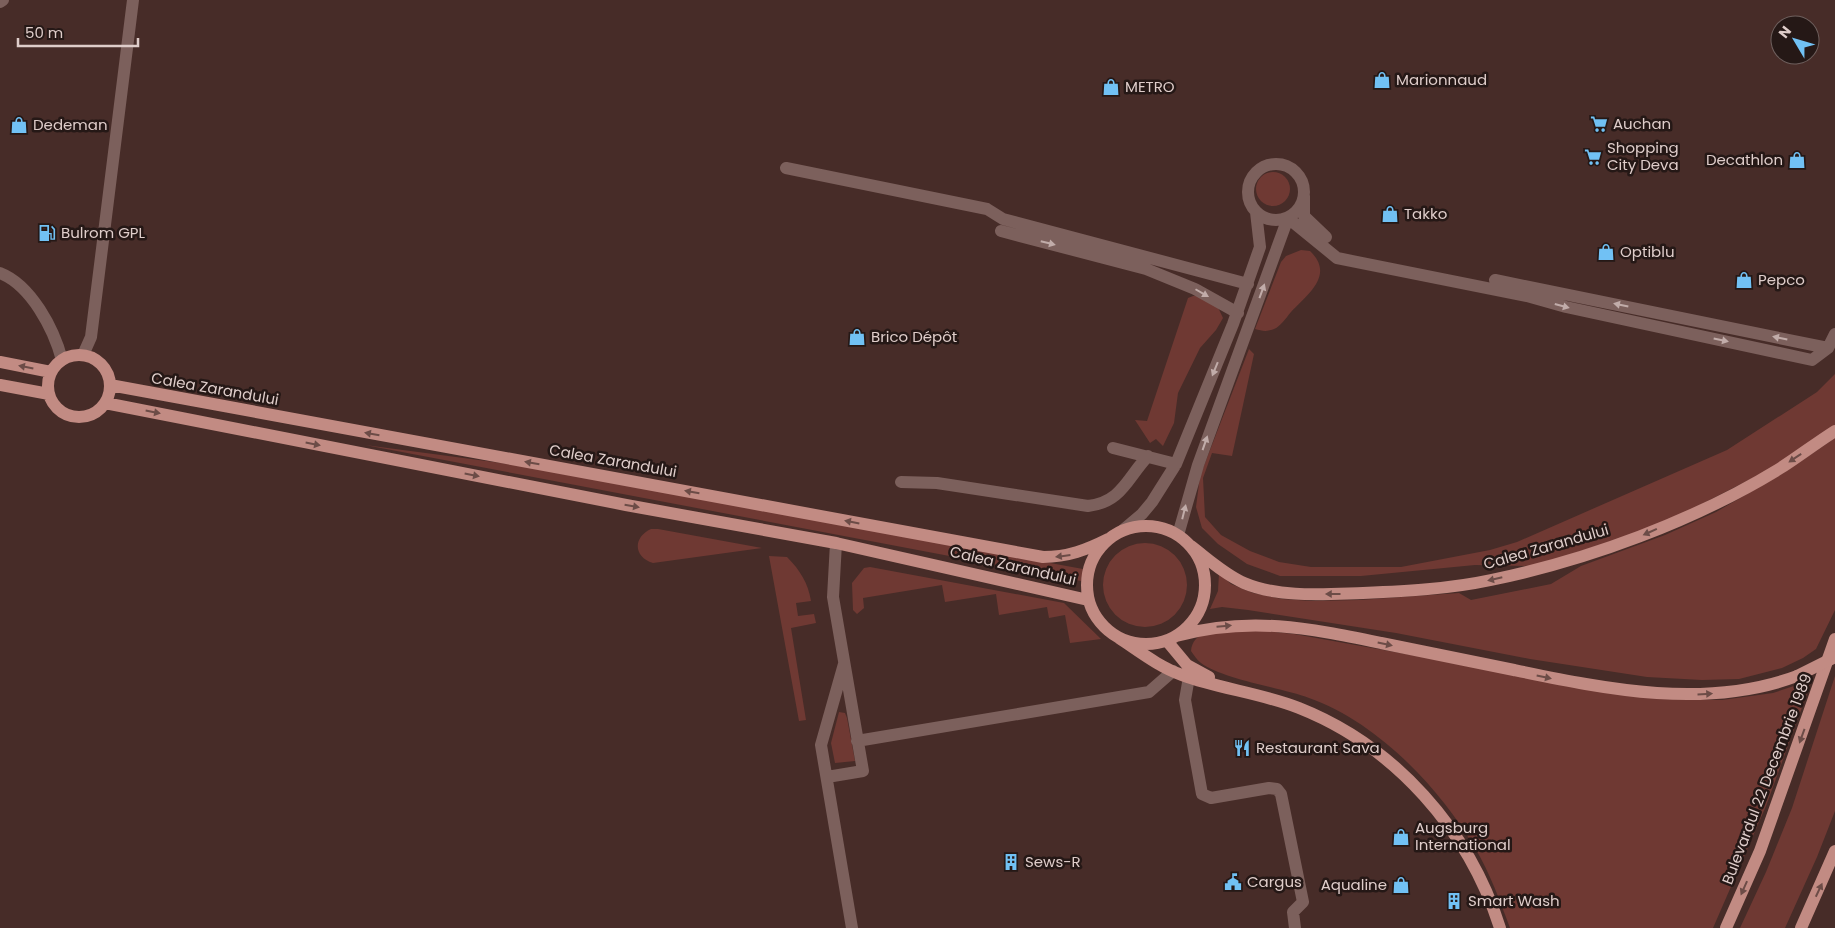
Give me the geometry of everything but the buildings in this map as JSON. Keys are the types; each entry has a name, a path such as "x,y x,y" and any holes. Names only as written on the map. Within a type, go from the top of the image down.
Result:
{"main road":[{"path":"83,355 91,357 105,369 110,385 105,403 89,416 69,416 53,404 48,394 48,379 51,372 62,360 68,357 83,355"},
{"path":"0,362 51,372"},
{"path":"0,385 48,394"},
{"name":"Calea Zarandului","path":"110,385 1043,557 1063,557 1077,554 1123,530 1142,526 1161,527 1178,535 1230,575 1244,583 1266,590 1344,594 1422,590 1490,581 1556,564 1638,537 1718,502 1778,469 1835,431"},
{"name":"Calea Zarandului","path":"105,403 626,505 836,543 1088,600"},
{"name":"Calea Zarandului","path":"1108,539 1096,552 1089,568 1086,584 1088,600 1095,616 1106,629 1173,671 1282,702 1330,722 1364,742 1389,761 1415,785 1454,834 1484,887 1500,928"},
{"name":"Calea Zarandului","path":"1172,639 1194,618 1205,595 1205,578 1200,561 1191,546"},
{"name":"Calea Zarandului","path":"1119,638 1138,644 1172,639 1228,625 1296,627 1562,680 1653,692 1692,694 1750,690 1797,676 1835,658"},
{"name":"Calea Zarandului","path":"1172,639 1187,665 1234,688"},
{"name":"Bulevardul 22 Decembrie 1989","path":"1726,928 1760,852 1835,639"},
{"path":"1801,928 1835,851"}],"street":[{"path":"83,355 92,337 133,0"},
{"path":"1123,530 1142,514 1152,502 1176,464 1238,313 1260,248 1256,212 1249,202 1248,186 1256,172 1269,164 1285,165 1292,168 1302,181 1304,216 1338,250 1569,294 1828,348"},
{"path":"786,168 988,209 1002,225 1146,269 1195,289 1238,313"},
{"path":"1178,535 1195,473 1288,218 1301,205 1304,196"},
{"path":"1256,212 1275,220 1288,218 1337,258 1527,296 1566,307 1812,360 1828,348 1835,334"},
{"path":"1002,225 1248,284"},
{"path":"0,274 19,283 48,323 58,343 62,360"},
{"path":"1113,448 1176,464"},
{"path":"901,482 937,483 1088,506 1099,505 1115,497 1148,456"},
{"path":"826,777 862,771 833,598 836,543"},
{"path":"844,664 821,745 852,928"},
{"path":"857,741 1150,692 1173,671"},
{"path":"1189,677 1185,700 1202,794 1211,798 1269,788 1277,789 1281,794 1303,902 1293,912 1295,928"}],"shaded area":[{"path":"1273,172 1285,177 1290,189 1285,201 1273,206 1261,201 1256,189 1261,177"},
{"path":"1301,250 1310,251 1317,260 1320,268 1316,284 1283,322 1274,329 1262,331 1255,329 1281,262 1286,256"},
{"path":"1204,296 1215,301 1223,318 1216,330 1200,348 1178,393 1174,423 1163,446 1156,439 1150,443 1135,420 1147,421 1188,298"},
{"path":"1249,349 1254,354 1232,456 1212,453 1203,478 1205,517 1221,535 1250,551 1279,562 1311,567 1401,567 1490,550 1517,542 1727,450 1817,392 1835,374 1835,428 1786,461 1686,512 1620,539 1533,566 1475,565 1361,576 1280,576 1247,564 1218,544 1202,528 1196,507 1200,476"},
{"path":"1835,438 1835,610 1816,649 1803,658 1782,668 1739,679 1702,680 1647,677 1530,659 1396,633 1248,610 1222,607 1210,609 1218,591 1219,573 1231,584 1253,593 1282,599 1312,601 1359,600 1459,593 1471,600 1551,584 1581,566 1665,535 1716,512 1785,472"},
{"path":"365,445 509,464 1083,569 1081,581"},
{"path":"651,529 762,548 653,563 642,556 638,547 641,537"},
{"path":"1137,543 1153,543 1169,550 1180,561 1187,577 1184,601 1175,615 1169,620 1153,627 1137,627 1121,620 1110,609 1103,593 1103,577 1110,561 1121,550"},
{"path":"769,556 787,557 803,577 810,594 811,601 796,603 798,616 814,614 816,623 791,628 806,720 799,721"},
{"path":"870,567 1064,603 1101,639 1070,643 1065,615 1049,618 1047,607 999,615 996,594 945,602 942,585 863,598 864,608 857,614 853,610 852,583 864,568"},
{"path":"1230,627 1294,634 1658,699 1722,700 1773,693 1812,680 1766,806 1713,928 1510,928 1485,867 1460,825 1425,780 1382,740 1359,723 1309,698 1223,674 1211,669 1198,660 1191,651 1196,640 1205,633"},
{"path":"1835,676 1835,811 1817,857 1785,928 1740,928 1766,872 1792,808"},
{"path":"839,712 845,713 847,718 855,761 835,763 831,743"}],"place":[{"name":"Marionnaud","path":"1382,80"},
{"name":"METRO","path":"1111,87"},
{"name":"Auchan","path":"1599,124"},
{"name":"Dedeman","path":"19,125"},
{"name":"Shopping City Deva","path":"1593,157"},
{"name":"Decathlon","path":"1797,160"},
{"name":"Takko","path":"1390,214"},
{"name":"Bulrom GPL","path":"47,233"},
{"name":"Optiblu","path":"1606,252"},
{"name":"Pepco","path":"1744,280"},
{"name":"Brico Dépôt","path":"857,337"},
{"name":"Restaurant Sava","path":"1242,748"},
{"name":"Augsburg International","path":"1401,837"},
{"name":"Sews-R","path":"1011,862"},
{"name":"Cargus","path":"1233,882"},
{"name":"Aqualine","path":"1401,885"},
{"name":"Smart Wash","path":"1454,901"}]}
